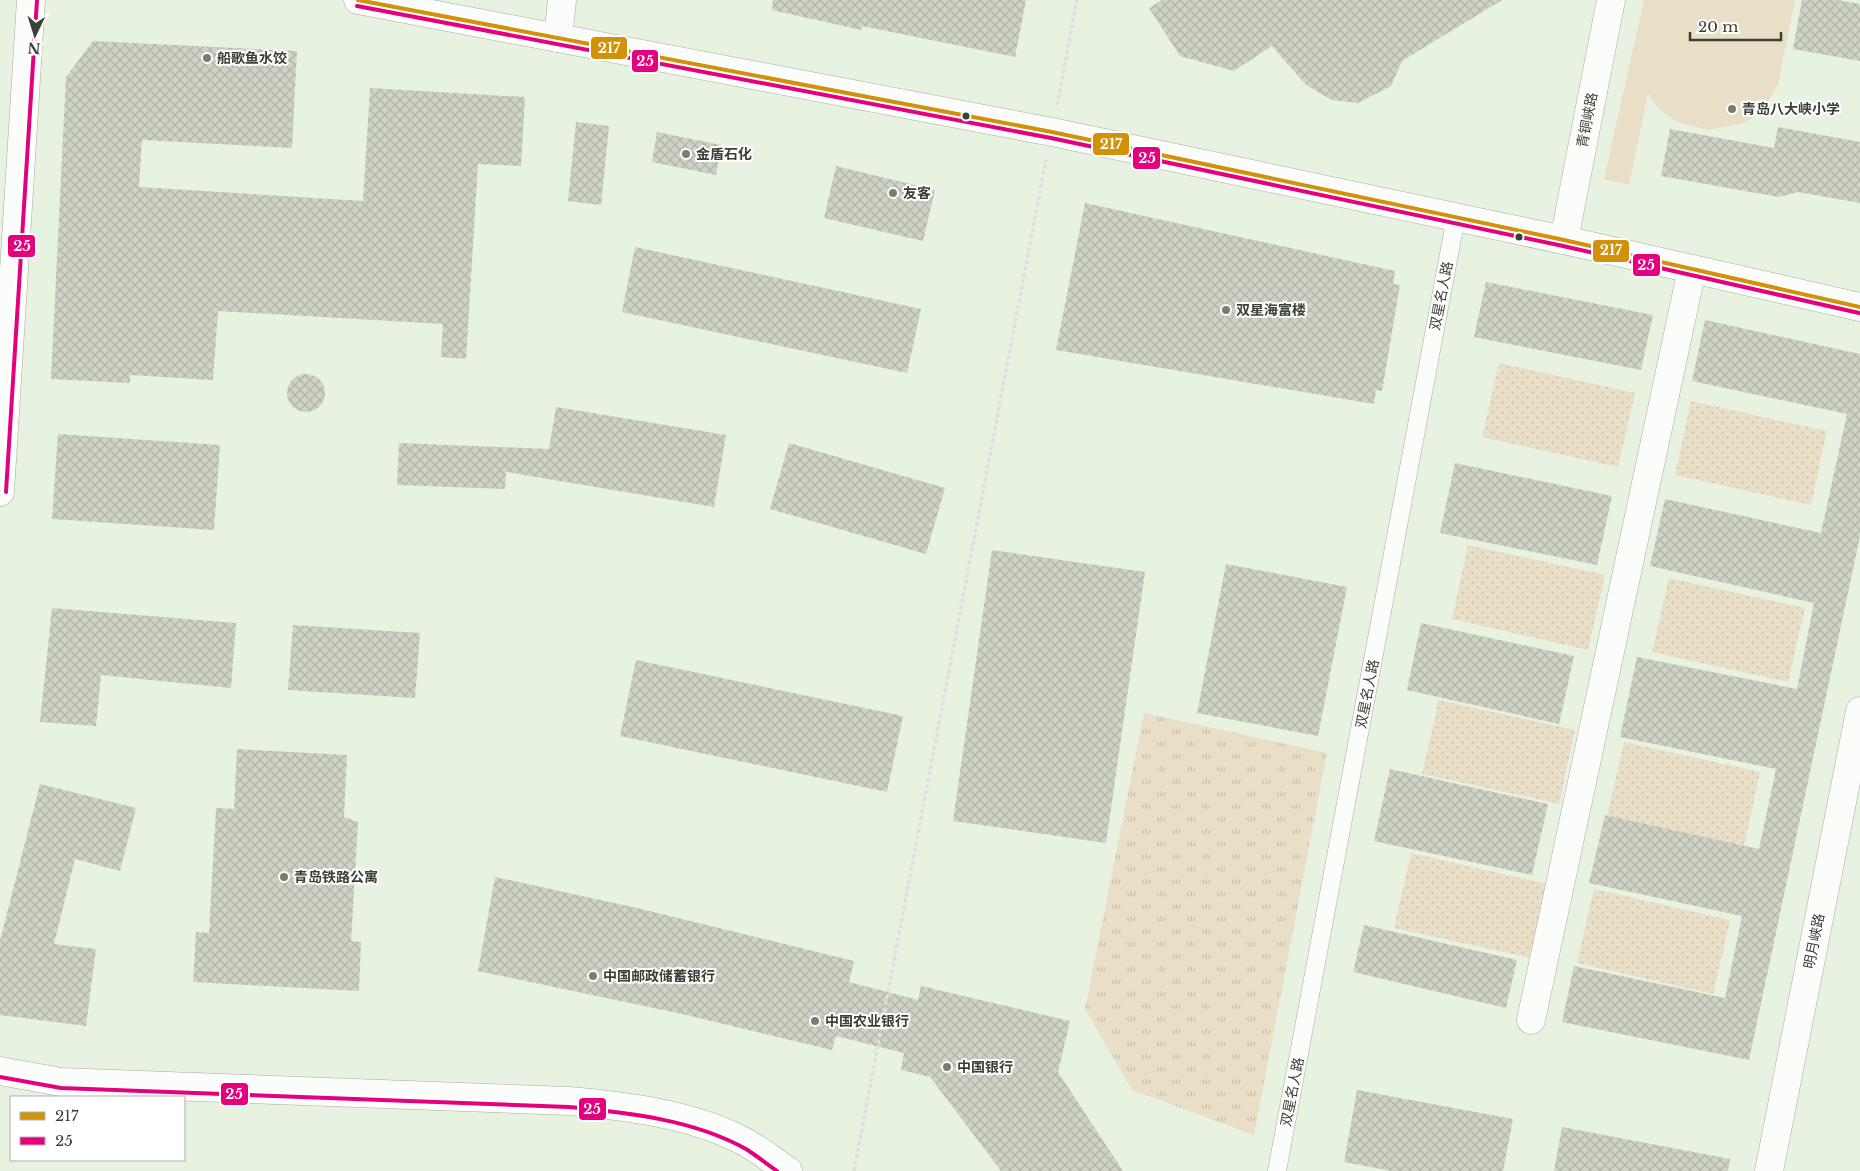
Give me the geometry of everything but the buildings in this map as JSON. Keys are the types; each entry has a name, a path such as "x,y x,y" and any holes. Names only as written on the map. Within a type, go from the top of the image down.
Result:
{"street":[{"path":"0,492 31,0"},
{"path":"358,0 1052,132 1564,240 1860,307"},
{"path":"558,38 562,0"},
{"name":"青铜峡路","path":"1564,240 1611,0"},
{"path":"1531,1020 1692,269"},
{"name":"明月峡路","path":"1769,1171 1860,711"},
{"path":"0,1071 60,1082 569,1101 632,1107 704,1125 743,1141 788,1171"}],"lane":[{"name":"双星名人路","path":"1277,1171 1456,217"}],"path":[{"path":"854,1171 1077,0"}],"green space":[{"path":"1644,0 1795,0 1778,84 1765,107 1745,123 1709,130 1679,123 1659,109 1648,94 1629,185 1604,179"},
{"path":"1499,363 1635,393 1618,467 1482,437"},
{"path":"1691,401 1827,431 1811,505 1675,475"},
{"path":"1468,545 1605,575 1588,650 1452,619"},
{"path":"1669,578 1805,608 1788,682 1652,652"},
{"path":"1439,700 1575,730 1559,804 1422,774"},
{"path":"1144,713 1327,753 1254,1135 1132,1090 1085,1009"},
{"path":"1624,742 1760,772 1744,846 1607,816"},
{"path":"1411,853 1547,884 1531,958 1394,928"},
{"path":"1594,889 1730,920 1713,994 1577,963"}],"transit line":[{"name":"25","path":"6,492 37,0"},
{"name":"217","path":"358,0 1052,132 1564,240 1860,307"},
{"name":"25","path":"357,6 1051,138 1563,246 1859,313"},
{"name":"25","path":"0,1077 61,1088 569,1107 614,1112 659,1119 704,1131 746,1149 777,1171"}],"place":[{"name":"船歌鱼水饺","path":"207,58"},
{"name":"青岛八大峡小学","path":"1732,109"},
{"name":"金盾石化","path":"686,154"},
{"name":"友客","path":"893,193"},
{"name":"双星海富楼","path":"1226,310"},
{"name":"青岛铁路公寓","path":"284,877"},
{"name":"中国邮政储蓄银行","path":"593,976"},
{"name":"中国农业银行","path":"815,1021"},
{"name":"中国银行","path":"947,1067"}]}
